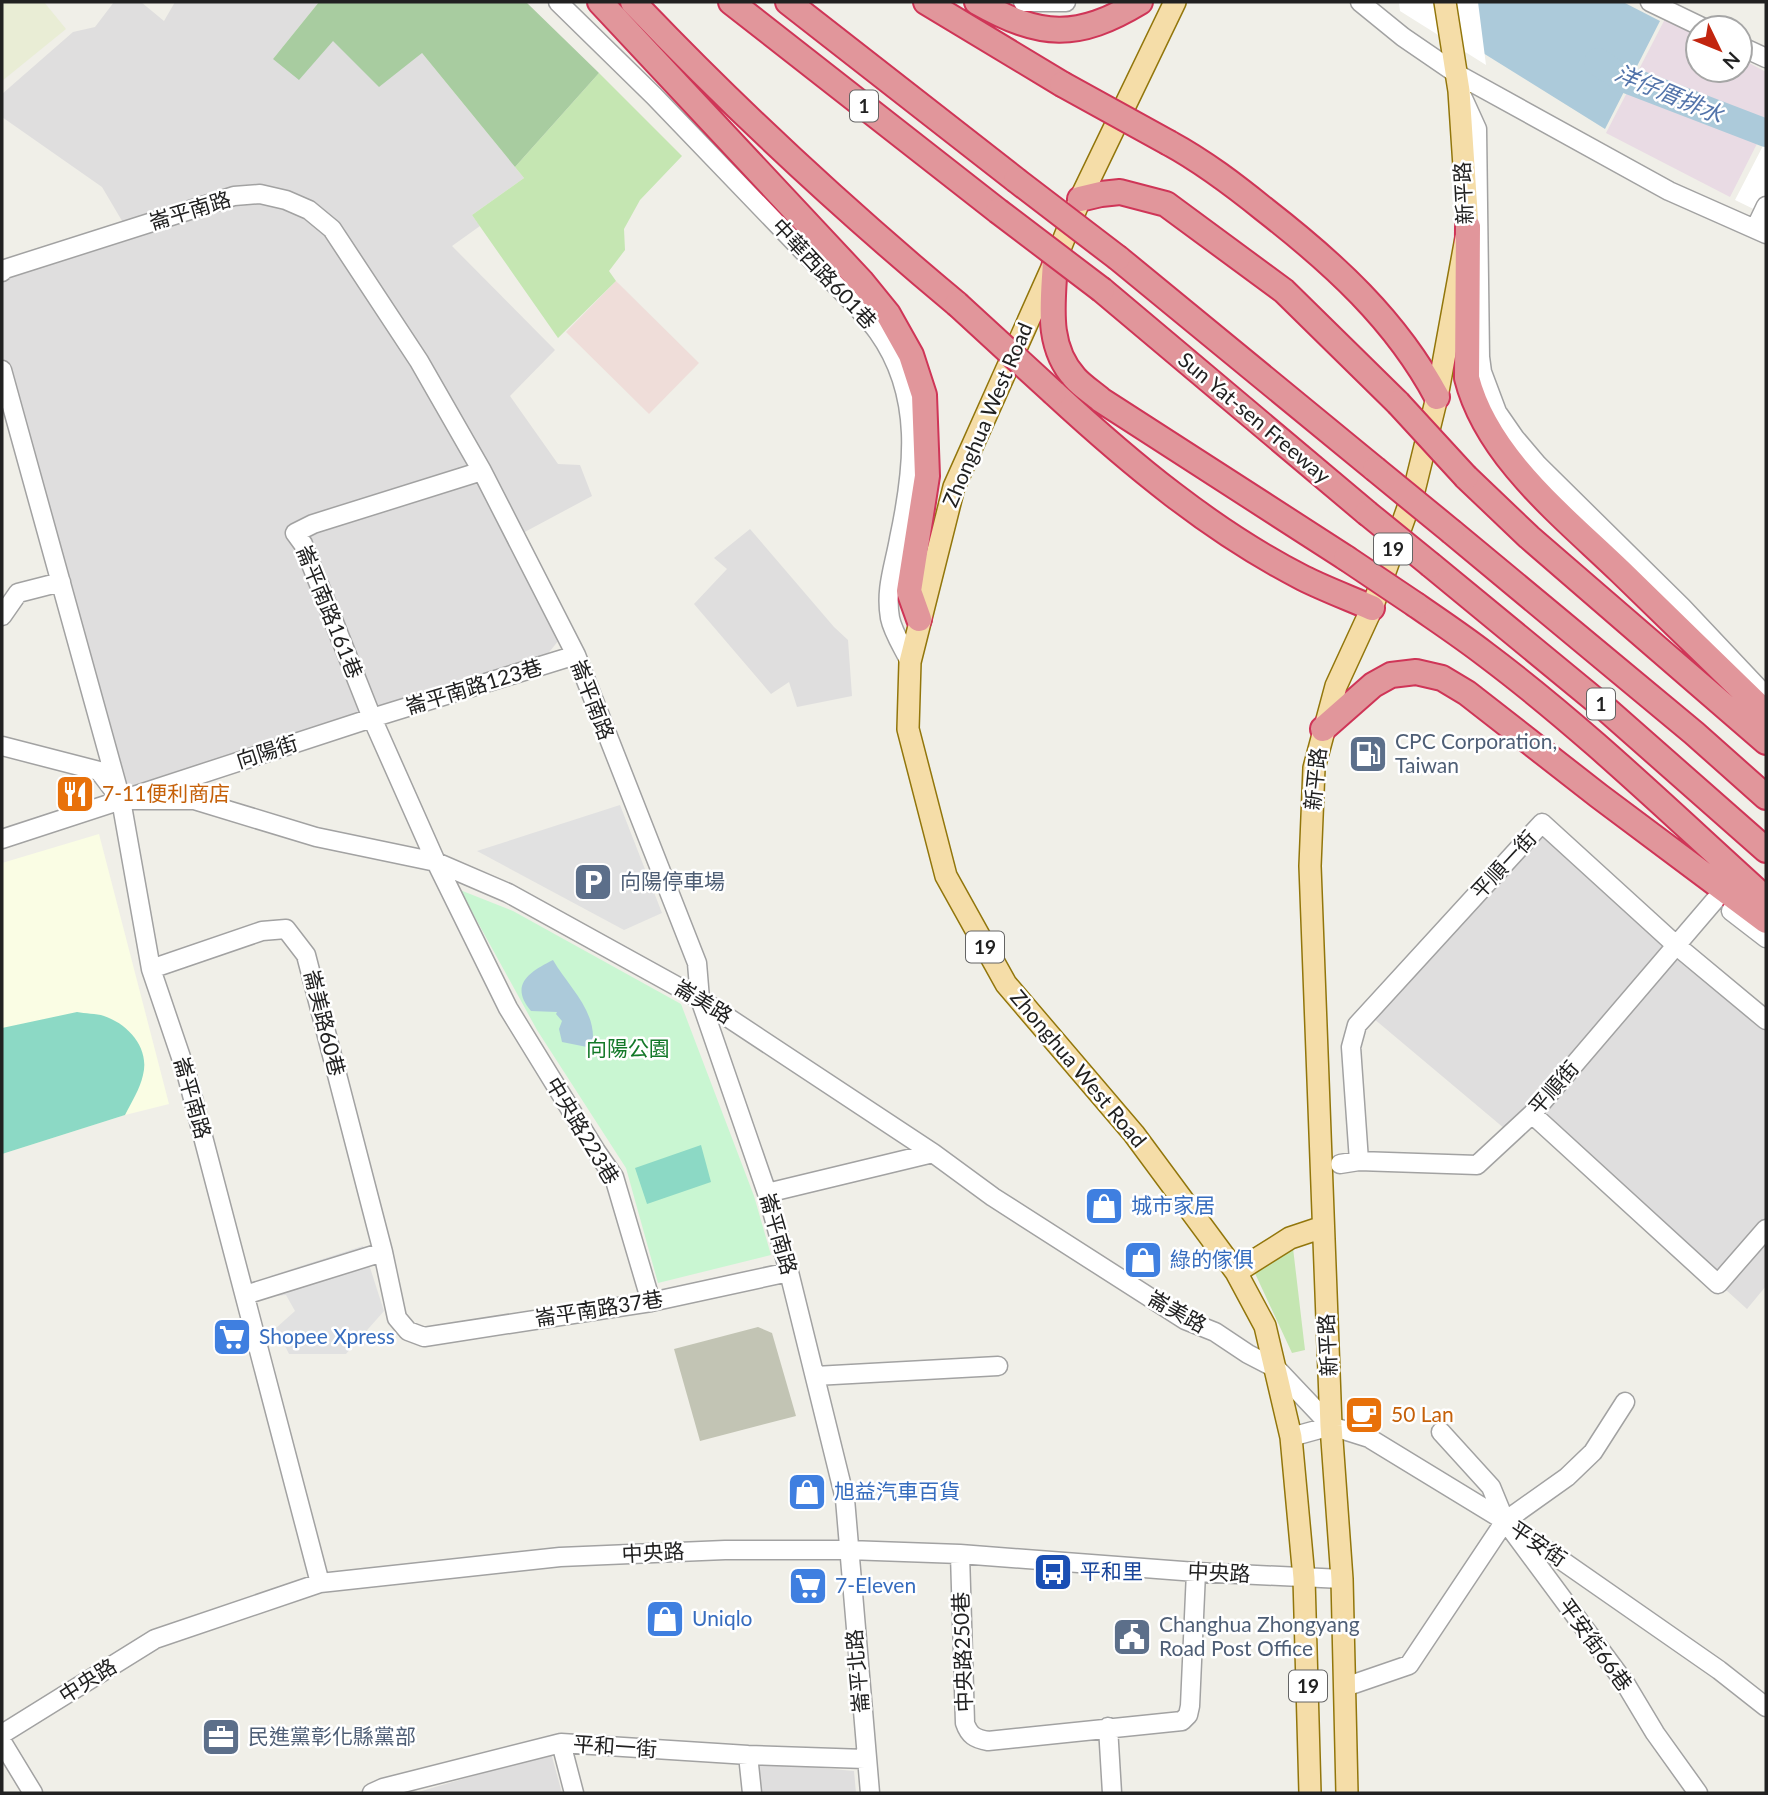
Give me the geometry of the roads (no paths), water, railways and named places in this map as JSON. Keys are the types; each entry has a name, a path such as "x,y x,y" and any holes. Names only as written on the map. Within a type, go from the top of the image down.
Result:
{"highway":[{"path":"600,2 862,282 888,314 911,355 924,395 926,434 927,476 909,591 919,620"},
{"path":"633,2 785,154 863,225 957,304 1108,443 1226,533 1303,578 1372,608"},
{"name":"Sun Yat-sen Freeway","path":"731,2 1102,290 1606,709 1766,850"},
{"name":"Sun Yat-sen Freeway","path":"788,2 1118,258 1664,708 1766,797"},
{"path":"926,2 1062,84 1196,157 1234,185 1303,239 1347,279 1392,327 1412,353 1437,397"},
{"path":"977,2 1000,15 1034,27 1075,30 1104,22 1140,2"},
{"path":"1080,199 1120,192 1166,204 1284,291 1398,403 1466,477 1529,537 1766,742"},
{"path":"1468,227 1467,378 1472,398 1493,438 1546,499 1766,713"},
{"path":"1055,261 1052,328 1060,356 1075,379 1101,400 1346,558 1485,653 1672,812 1766,899"},
{"path":"1323,729 1373,685 1391,675 1416,672 1442,678 1467,693 1766,921"}],"main road":[{"name":"Zhonghua West Road","path":"1175,2 1080,199 954,486 910,662 908,729 946,876 1006,984 1134,1134 1236,1272 1265,1326 1291,1437 1304,1578 1310,1793"},
{"name":"新平路","path":"1342,1579 1331,1426 1310,866 1314,768 1336,686 1372,608 1414,491 1437,397 1468,227 1458,83 1446,2"},
{"path":"1236,1272 1290,1238 1323,1227"},
{"name":"19","path":"1342,1579 1347,1793"}],"street":[{"name":"中華西路601巷","path":"558,2 654,96 854,304 879,333 889,351 907,400 913,442 910,484 888,586 890,621 910,662"},
{"path":"1023,2 1066,2"},
{"path":"1360,2 1458,83 1669,191 1761,231 1766,206"},
{"path":"1650,2 1684,18"},
{"path":"1458,83 1477,129 1481,271 1480,357 1482,372 1497,412 1538,465 1682,607 1766,696"},
{"name":"崙平南路","path":"2,272 234,196 260,194 309,211 331,229 419,361 482,471 576,656 697,963 700,999 767,1194 789,1272 845,1499 848,1549"},
{"name":"崙平南路","path":"2,370 121,800 151,969 186,1072 320,1583"},
{"name":"崙平南路161巷","path":"372,718 303,544 295,533 313,524 482,471"},
{"path":"2,616 18,593 61,583"},
{"name":"崙平南路123巷","path":"372,718 576,656"},
{"name":"向陽街","path":"2,839 372,718"},
{"name":"中央路223巷","path":"372,718 436,862 508,1008 614,1177 651,1302"},
{"path":"2,746 99,771 121,800"},
{"name":"崙美路","path":"121,800 194,800 316,836 436,862 508,893 700,999 933,1153 993,1196 1185,1320 1215,1332 1277,1369 1331,1426"},
{"name":"平順一街","path":"1359,1161 1351,1047 1357,1025 1542,823 1677,946 1766,1020"},
{"name":"平順街","path":"1340,1164 1359,1161 1477,1165 1532,1114 1714,900"},
{"path":"1731,911 1766,938"},
{"name":"崙美路60巷","path":"151,969 262,931 286,929 306,955 383,1252"},
{"path":"1532,1114 1718,1284 1766,1229"},
{"path":"767,1194 933,1153"},
{"path":"245,1295 383,1252"},
{"name":"崙平南路37巷","path":"383,1252 397,1318 408,1331 424,1337 651,1302 789,1272"},
{"path":"815,1376 998,1366"},
{"path":"1345,1686 1409,1665 1504,1521 1567,1477 1593,1452 1625,1402"},
{"path":"1291,1437 1331,1426"},
{"name":"平安街","path":"1331,1426 1369,1438 1504,1521 1719,1670 1766,1707"},
{"name":"平安街66巷","path":"1441,1432 1491,1487 1504,1521 1625,1683 1655,1733 1698,1793"},
{"name":"中央路","path":"3,1742 155,1639 320,1583 560,1558 725,1550 848,1549 1342,1579"},
{"name":"崙平北路","path":"848,1549 870,1793"},
{"name":"中央路250巷","path":"960,1554 964,1723 968,1732 977,1739 988,1741 1108,1727"},
{"path":"1112,1793 1108,1727 1174,1723 1182,1721 1188,1715 1196,1572"},
{"path":"3,1742 33,1793"},
{"path":"561,1743 573,1793"},
{"name":"平和一街","path":"372,1793 561,1743 748,1755 865,1759"},
{"path":"748,1755 752,1793"}],"water":[{"path":"1401,2 1623,2 1660,21 1605,129"},
{"path":"553,960 587,1012 593,1035 592,1048 562,1042 559,1029 562,1021 557,1012 531,1011 525,1002 522,987 525,980 536,969"}],"waterway":[{"name":"洋仔厝排水","path":"1598,62 1623,78 1766,133"}],"place":[{"name":"CPC Corporation, Taiwan","path":"1368,754"},
{"name":"7-11便利商店","path":"75,794"},
{"name":"向陽停車場","path":"593,882"},
{"name":"城市家居","path":"1104,1206"},
{"name":"綠的傢俱","path":"1143,1260"},
{"name":"Shopee Xpress","path":"232,1337"},
{"name":"50 Lan","path":"1364,1415"},
{"name":"旭益汽車百貨","path":"807,1492"},
{"name":"平和里","path":"1053,1572"},
{"name":"7-Eleven","path":"808,1586"},
{"name":"Uniqlo","path":"665,1619"},
{"name":"Changhua Zhongyang Road Post Office","path":"1132,1637"},
{"name":"民進黨彰化縣黨部","path":"221,1737"}],"park label":[{"name":"向陽公園","path":"628,1049"}]}
